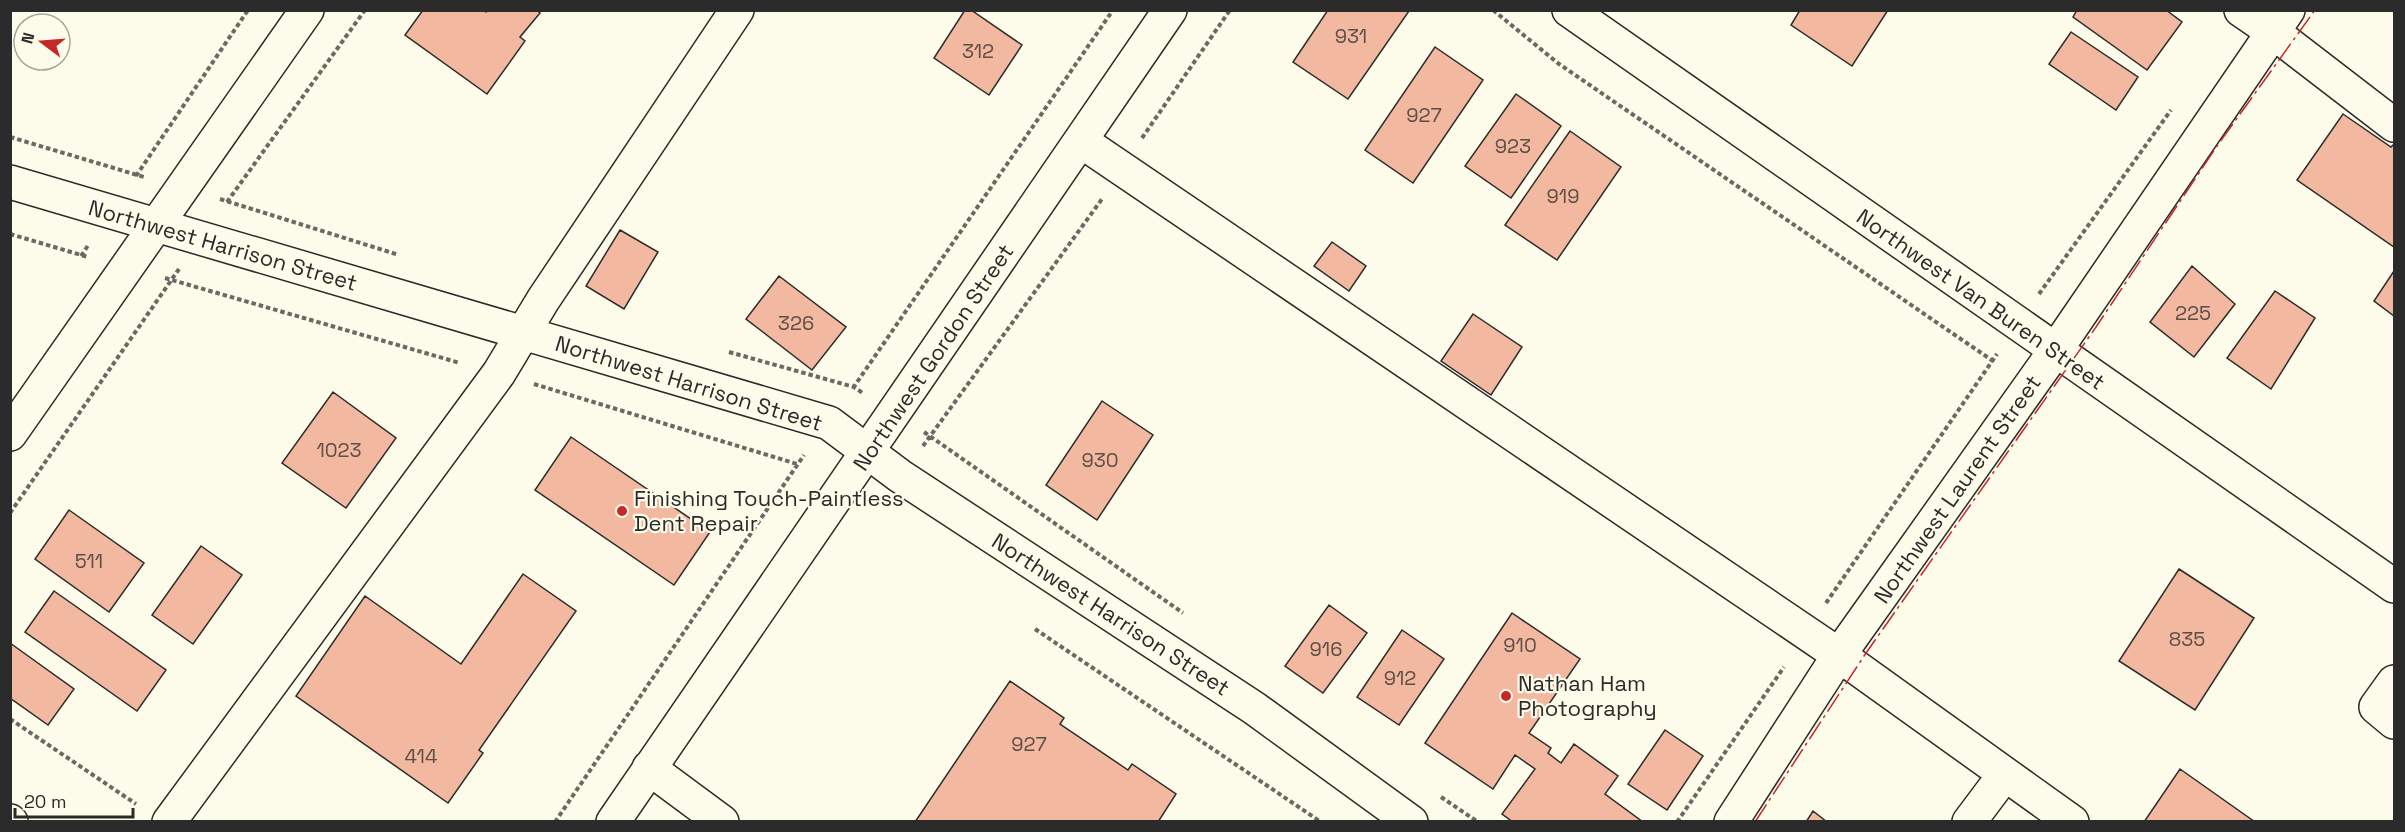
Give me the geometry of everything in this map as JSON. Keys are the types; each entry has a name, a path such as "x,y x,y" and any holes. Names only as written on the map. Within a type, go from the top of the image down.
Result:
{"street":[{"path":"10,434 307,10"},
{"path":"156,815 499,373 543,300 737,10"},
{"name":"Northwest Gordon Street","path":"613,822 1170,10"},
{"name":"Northwest Van Buren Street","path":"1569,10 2394,586"},
{"path":"2241,10 2280,21 2394,125"},
{"name":"Northwest Laurent Street","path":"1731,822 1839,655 2055,351 2280,21"},
{"path":"1082,141 1806,632 2072,822"},
{"name":"Northwest Harrison Street","path":"10,182 829,423 900,476 1254,708 1411,822"},
{"path":"2394,682 2376,707 2394,722"},
{"path":"649,768 722,822"},
{"path":"1969,822 2005,774"}],"path":[{"path":"81,256 248,10"},
{"path":"900,476 1123,169 1230,10"},
{"path":"1493,10 1559,64 1993,361"},
{"path":"1677,822 2018,324 2178,101"},
{"path":"10,234 499,373 797,464"},
{"path":"1035,629 1321,822"},
{"path":"10,719 156,815"}],"building":[{"path":"423,10 484,10 486,12 488,10 537,10 540,13 520,37 525,41 487,94 405,35"},
{"path":"965,10 971,10 1022,45 989,95 934,58"},
{"path":"1328,10 1409,11 1348,99 1293,62"},
{"path":"1800,10 1888,10 1852,66 1791,25"},
{"path":"2077,10 2166,10 2182,22 2147,70 2073,17"},
{"path":"2071,32 2138,77 2116,110 2049,64"},
{"path":"1435,47 1483,80 1413,183 1365,150"},
{"path":"1516,94 1561,126 1511,198 1465,166"},
{"path":"2343,114 2391,147 2394,146 2394,247 2297,180"},
{"path":"1570,131 1621,167 1557,260 1505,225"},
{"path":"620,230 658,252 624,309 586,286"},
{"path":"1332,242 1366,266 1349,291 1314,266"},
{"path":"2192,266 2235,304 2194,357 2150,322"},
{"path":"2394,271 2394,316 2374,301"},
{"path":"779,276 846,327 812,370 746,319"},
{"path":"2275,291 2315,318 2271,389 2227,358"},
{"path":"1473,314 1522,347 1491,395 1441,361"},
{"path":"333,392 396,438 346,508 282,463"},
{"path":"1102,401 1153,435 1097,520 1046,485"},
{"name":"Finishing Touch-Paintless Dent Repair","path":"571,437 710,532 674,585 535,490"},
{"path":"69,510 144,563 109,612 35,559"},
{"path":"201,546 242,575 193,644 152,615"},
{"path":"2179,569 2254,618 2195,710 2119,661"},
{"path":"523,574 576,611 479,750 483,753 448,803 296,696 365,596 461,664"},
{"path":"54,591 166,670 137,711 25,632"},
{"path":"1329,605 1367,633 1323,693 1285,666"},
{"name":"Nathan Ham Photography","path":"1512,613 1580,659 1529,733 1551,748 1548,753 1561,763 1574,744 1618,776 1605,794 1643,822 1513,822 1502,814 1535,769 1515,755 1493,789 1425,743"},
{"path":"1402,630 1444,659 1399,725 1357,697"},
{"path":"10,643 74,689 48,725 10,698"},
{"path":"1010,681 1064,718 1060,724 1128,770 1132,764 1176,794 1158,822 915,822"},
{"path":"1665,730 1703,756 1667,810 1628,784"},
{"path":"2180,769 2255,822 2144,822"},
{"path":"1813,811 1827,822 1806,822"}],"power":[{"path":"1755,822 1866,653 2096,327 2217,146 2315,10"}],"place":[{"name":"Finishing Touch-Paintless Dent Repair","path":"622,511"},
{"name":"Nathan Ham Photography","path":"1506,696"}]}
